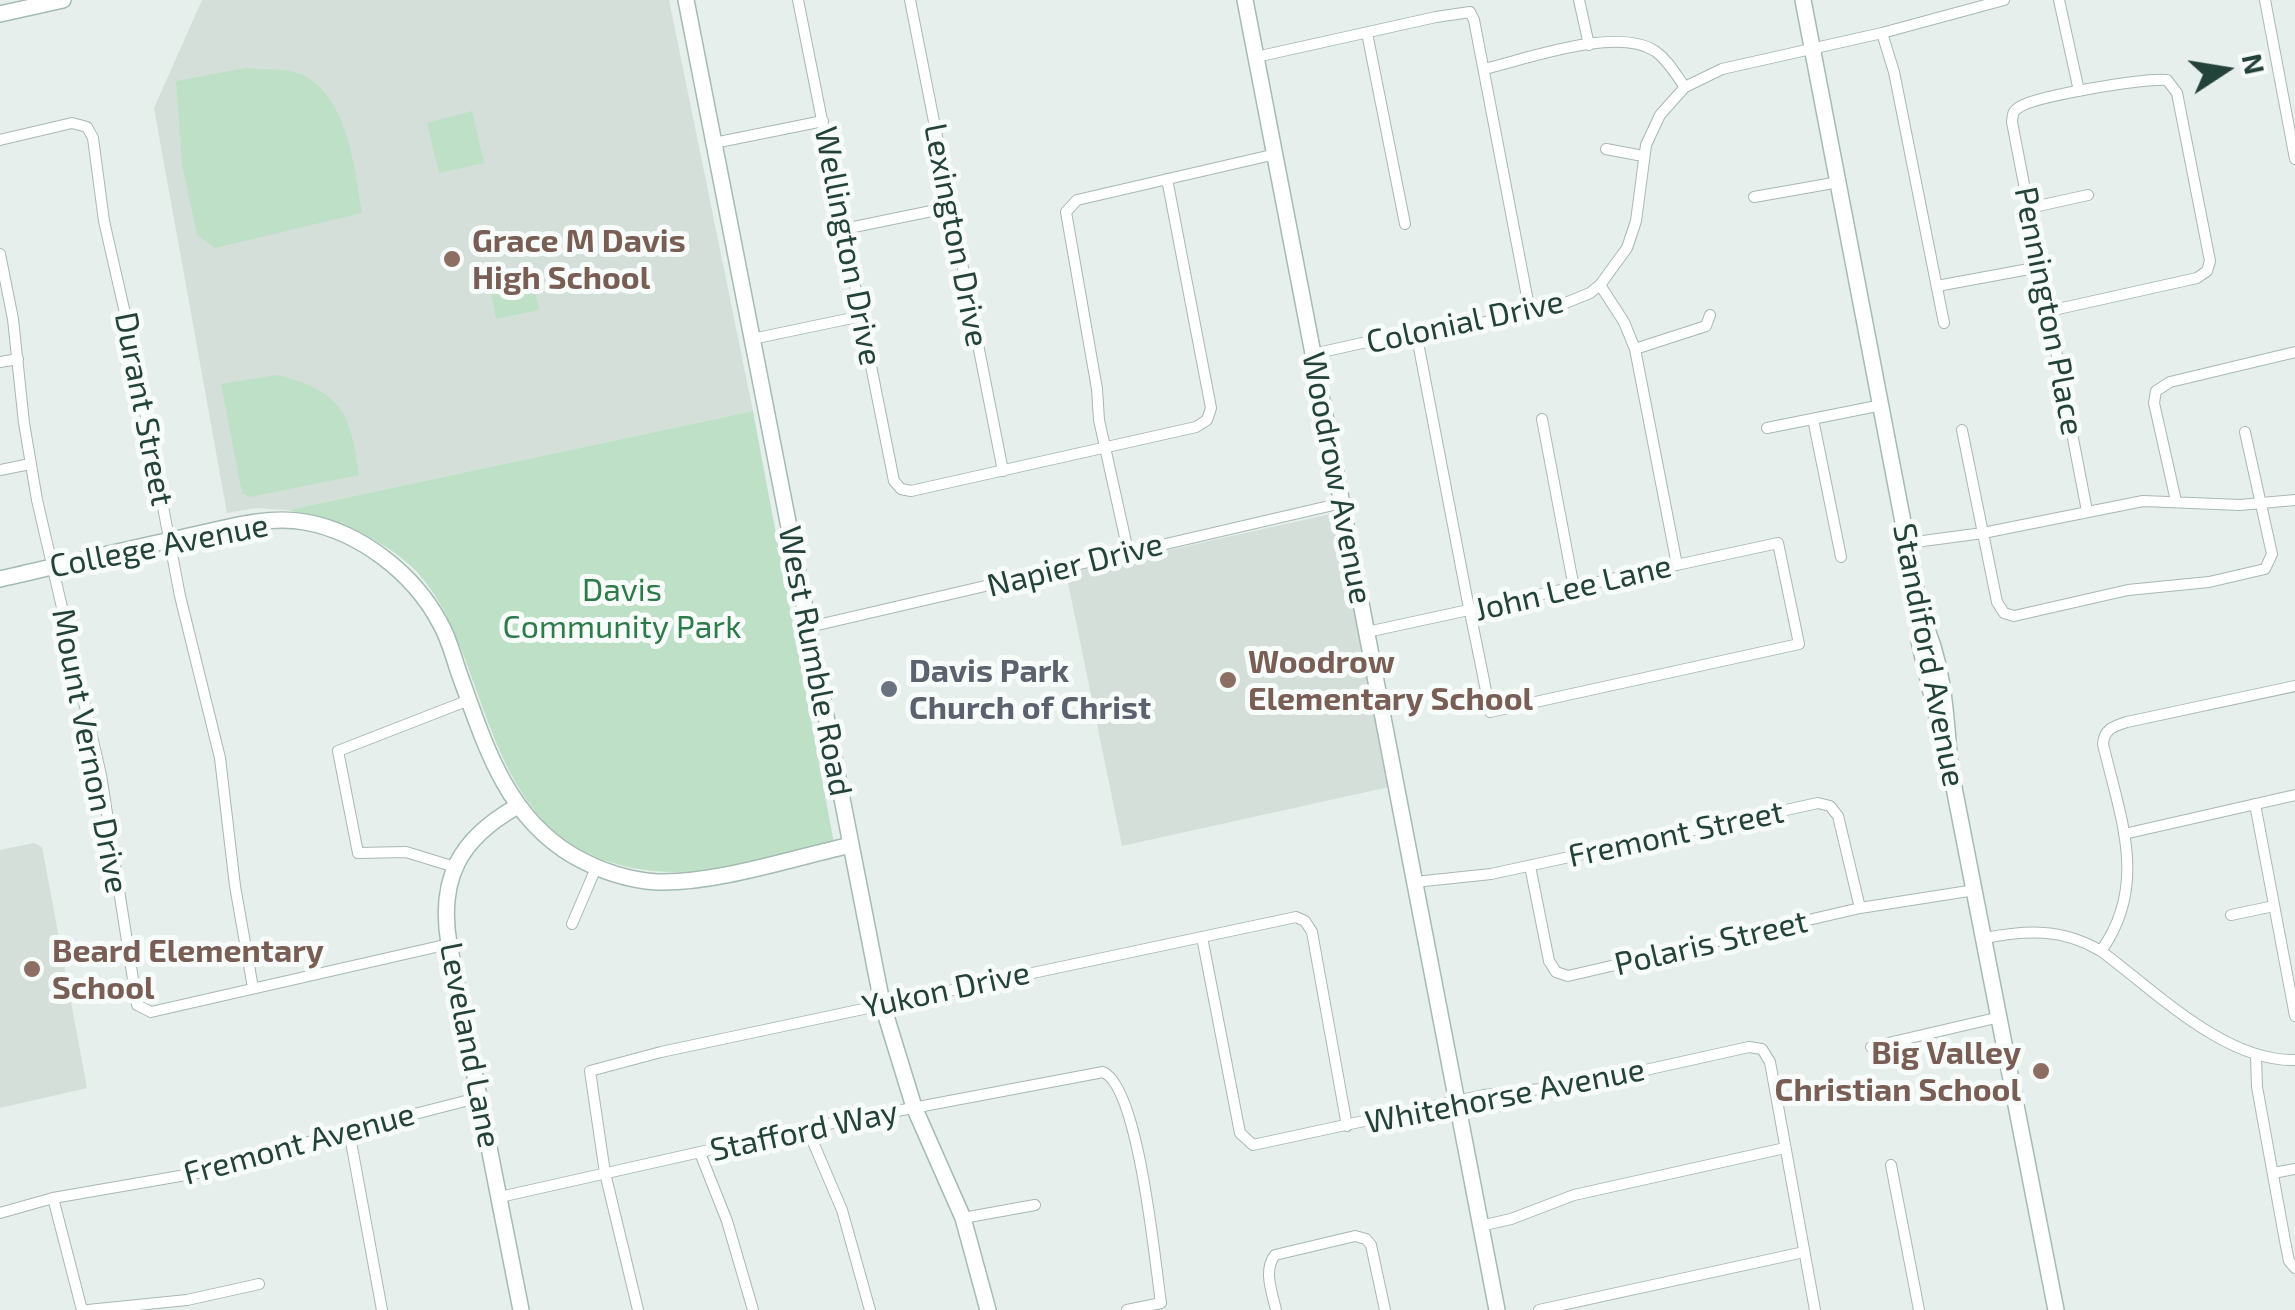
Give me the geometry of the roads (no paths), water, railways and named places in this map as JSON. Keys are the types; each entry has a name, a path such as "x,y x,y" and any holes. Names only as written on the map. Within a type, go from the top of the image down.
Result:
{"street":[{"path":"0,14 63,0"},
{"name":"West Rumble Road","path":"686,0 882,1003 914,1107 963,1218 988,1310"},
{"name":"Wellington Drive","path":"798,0 894,480 901,489 911,492 1002,471"},
{"name":"Lexington Drive","path":"910,0 1002,471"},
{"name":"Woodrow Avenue","path":"1245,0 1496,1310"},
{"path":"1579,0 1588,45"},
{"name":"Standiford Avenue","path":"1803,0 1922,616 1932,639 1946,706 1950,767 2056,1310"},
{"name":"Colonial Drive","path":"1313,354 1416,332 1446,330 1576,300 1600,286 1632,238 1643,156 1660,115 1686,87 1722,69 1882,34 2004,0"},
{"path":"2048,311 2197,278 2207,271 2210,260 2177,93 2171,83 2162,80 2140,80 2079,92 2059,0"},
{"path":"2265,0 2295,159"},
{"path":"1256,58 1470,12 1530,312"},
{"path":"1367,32 1405,224"},
{"path":"1882,34 1894,72 1944,324"},
{"path":"1484,69 1588,45 1626,41 1650,48 1667,61 1686,87"},
{"name":"Pennington Place","path":"2079,92 2023,105 2014,112 2012,122 2088,510"},
{"path":"714,143 823,122"},
{"name":"Durant Street","path":"0,140 72,123 86,126 92,138 104,222 220,758 235,886 253,988"},
{"path":"1606,149 1643,156"},
{"path":"1128,551 1105,448 1065,218 1068,206 1076,200 1276,154"},
{"path":"1002,471 1196,427 1208,418 1211,408 1167,179"},
{"path":"1754,197 1839,182"},
{"path":"2029,208 2088,195"},
{"path":"844,229 951,207"},
{"name":"Mount Vernon Drive","path":"0,254 30,464 101,775 135,1002 141,1010 151,1012 253,988"},
{"path":"1937,286 2040,266"},
{"path":"1600,286 1636,349 1677,565"},
{"path":"1636,349 1706,326 1710,315"},
{"path":"752,339 862,316"},
{"path":"1416,332 1470,612"},
{"path":"2176,501 2154,403 2156,390 2170,382 2295,352"},
{"path":"0,362 18,359"},
{"path":"1766,428 1882,405"},
{"path":"1542,419 1574,588"},
{"path":"1813,419 1840,557"},
{"path":"1962,430 1997,602 2004,613 2014,616 2128,590 2209,582 2259,571 2270,564 2272,554 2244,432"},
{"path":"0,470 30,464"},
{"path":"1908,543 1983,533 2143,501 2221,505 2295,500"},
{"name":"Napier Drive","path":"808,627 1342,503"},
{"name":"College Avenue","path":"0,579 257,523 304,522 377,553 406,578 442,626 498,772 516,807 550,840 596,868 643,880 682,881 850,845"},
{"name":"John Lee Lane","path":"1367,632 1778,543 1799,644 1490,712 1470,612"},
{"path":"2101,951 2125,903 2129,871 2103,744 2106,733 2127,722 2295,686"},
{"path":"454,868 406,852 358,853 338,750 469,700"},
{"path":"2124,834 2295,795"},
{"name":"Fremont Street","path":"1415,882 1530,866 1825,803 1838,816 1860,908"},
{"path":"2254,804 2295,1016"},
{"name":"Leveland Lane","path":"516,807 477,834 454,868 446,897 449,944 521,1310"},
{"name":"Polaris Street","path":"1530,866 1549,961 1556,972 1568,976 1860,908 1975,890"},
{"path":"572,924 596,868"},
{"path":"2231,915 2274,906"},
{"name":"Yukon Drive","path":"605,1173 590,1071 882,1003 1291,917 1304,920 1312,932 1347,1126"},
{"path":"1985,938 2052,932 2082,941 2218,1039 2256,1056 2295,1060"},
{"name":"Whitehorse Avenue","path":"1202,937 1240,1132 1248,1143 1260,1146 1511,1091 1578,1084 1749,1046 1762,1050 1770,1062 1784,1148"},
{"path":"253,988 449,944"},
{"path":"1871,1047 2000,1017"},
{"path":"2256,1056 2258,1088 2289,1261 2295,1268"},
{"name":"Stafford Way","path":"500,1197 807,1128 1096,1072 1110,1075 1118,1085 1142,1170 1160,1303 1127,1310"},
{"name":"Fremont Avenue","path":"0,1212 53,1198 232,1167 349,1130 481,1097"},
{"path":"807,1128 842,1210 870,1310"},
{"path":"349,1130 382,1310"},
{"path":"1480,1226 1511,1219 1574,1195 1784,1148 1815,1310"},
{"path":"700,1153 727,1221 753,1310"},
{"path":"1891,1165 1919,1310"},
{"path":"2273,1173 2295,1169"},
{"path":"605,1173 638,1310"},
{"path":"53,1198 85,1310 187,1300 259,1284"},
{"path":"963,1218 1035,1206"},
{"path":"1276,1310 1268,1272 1275,1255 1355,1236 1371,1245 1385,1310"},
{"path":"1539,1310 1804,1252"},
{"path":"1612,1294 1616,1310"}],"place":[{"name":"Grace M Davis High School","path":"452,259"},
{"name":"Woodrow Elementary School","path":"1228,680"},
{"name":"Davis Park Church of Christ","path":"889,689"},
{"name":"Beard Elementary School","path":"32,969"},
{"name":"Big Valley Christian School","path":"2041,1071"}],"park label":[{"name":"Davis Community Park","path":"622,608"}]}
